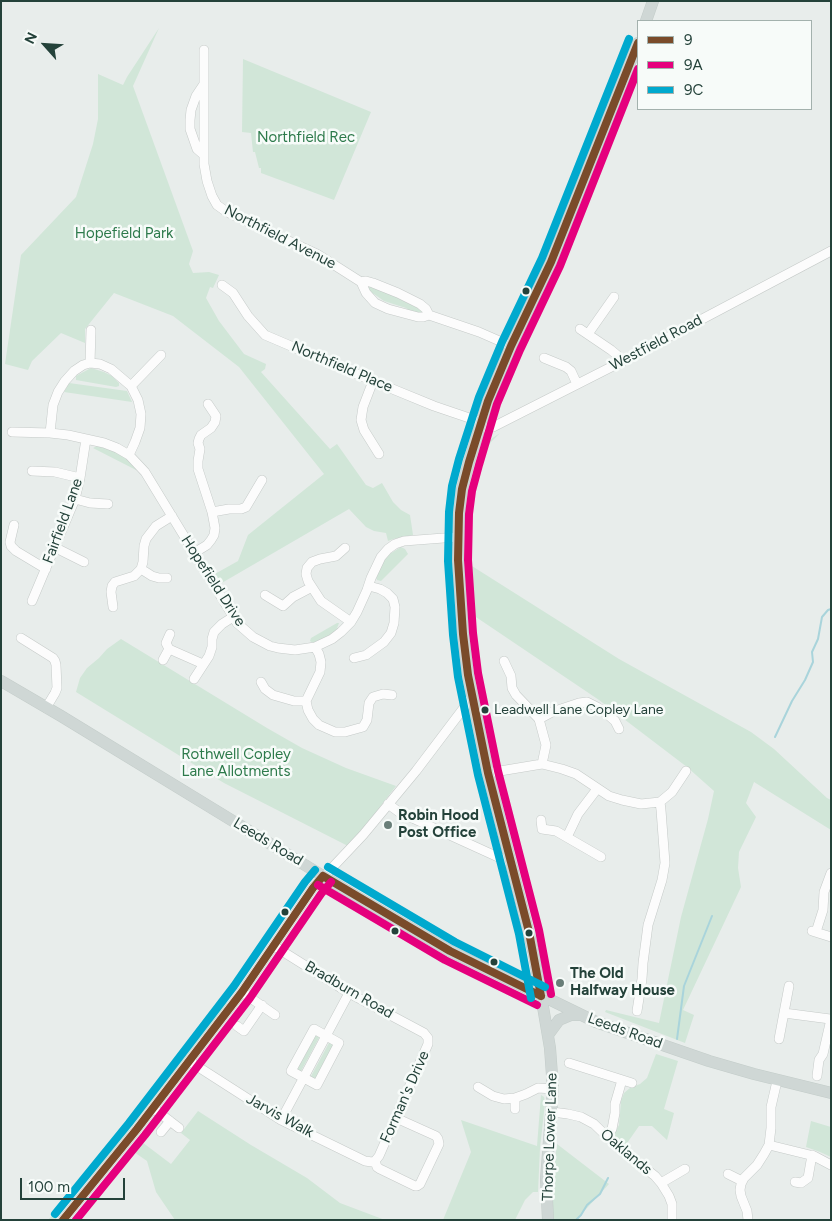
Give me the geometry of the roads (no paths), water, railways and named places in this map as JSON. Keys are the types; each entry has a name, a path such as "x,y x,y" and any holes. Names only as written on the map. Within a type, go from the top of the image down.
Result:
{"main road":[{"path":"646,20 653,1"},
{"name":"Thorpe Lower Lane","path":"548,1220 546,1179 553,1089 548,1035 535,964 488,773 468,675 458,569 459,513 462,490 480,424 493,387 510,346 551,262 637,47"},
{"name":"Leeds Road","path":"1,681 450,951 596,1022 718,1064 831,1094"},
{"path":"514,982 522,981 528,977 535,964"},
{"path":"548,1035 559,1020 571,1015 581,1015"}],"street":[{"name":"Northfield Avenue","path":"204,50 204,164 207,181 217,205 235,216 316,254 360,282 370,298 388,309 418,317 429,315 479,332 510,346"},
{"name":"Northfield Avenue","path":"204,84 196,96 190,120 190,129 197,149 204,155"},
{"name":"Westfield Road","path":"480,424 486,428 493,427 831,251"},
{"name":"Northfield Avenue","path":"360,282 373,283 398,293 426,308 429,315"},
{"name":"Northfield Place","path":"222,285 233,293 248,316 265,335 480,424"},
{"path":"614,297 584,332 611,350 621,362"},
{"path":"90,363 91,330"},
{"path":"131,386 161,355"},
{"path":"544,358 566,367 571,371 577,384"},
{"path":"50,433 53,405 65,380 74,371 90,363 100,364 111,369 131,386 138,400 141,414 140,428 129,455"},
{"path":"373,381 363,407 361,420 364,430 379,454"},
{"path":"194,553 211,540 215,528 212,512 198,469 200,449 198,439 200,435 211,428 216,416 208,404"},
{"name":"Hopefield Drive","path":"12,432 68,435 104,443 129,455 144,472 172,516 232,617 244,631 270,646 287,650 315,647 332,639 341,632 351,622 360,607 373,572 381,557 395,544 404,541 458,537"},
{"name":"Fairfield Lane","path":"32,601 75,499 86,439"},
{"path":"32,471 56,472 80,478"},
{"path":"191,482 201,479"},
{"path":"212,512 246,507 262,480"},
{"path":"75,499 90,503 108,504"},
{"path":"112,607 112,586 115,582 134,576 141,569 144,546 150,532 172,516"},
{"path":"14,525 10,542 11,546 22,556 46,568"},
{"path":"54,547 84,562"},
{"path":"345,548 336,556 320,558 312,562 307,568 306,574 308,581 321,602 351,622"},
{"path":"141,569 152,576 167,578"},
{"path":"354,658 368,658 388,637 394,623 393,599 380,589 368,586"},
{"path":"265,595 283,606 312,587"},
{"path":"194,679 212,647 214,632 232,617"},
{"path":"21,638 55,661 57,688 46,708"},
{"path":"163,660 167,640 203,664"},
{"path":"315,647 321,662 320,672 306,701 310,714 319,726 335,732 345,732 363,727 366,724 369,703 372,697 383,694 392,695"},
{"path":"504,661 511,676 512,688 516,695 539,719 546,745 542,764"},
{"path":"256,695 263,685 273,695 294,701 306,701"},
{"path":"63,1220 124,1145 242,992 313,888 352,848 416,771 472,697"},
{"path":"539,719 552,712 578,703 587,702 607,714 615,721 619,729"},
{"path":"488,773 542,764 576,774 609,796 641,804 660,802 672,792 686,771"},
{"path":"567,837 578,814 597,789"},
{"path":"638,1010 648,925 662,880 665,863 660,802"},
{"path":"388,804 399,812 511,863"},
{"path":"541,820 542,829 556,831 601,856"},
{"path":"831,873 824,892 823,910 813,932 831,937"},
{"name":"Bradburn Road","path":"274,946 349,993 424,1033"},
{"path":"778,1039 789,986"},
{"path":"242,992 276,1015"},
{"path":"281,1120 349,993"},
{"path":"237,1026 244,1031 262,1006"},
{"path":"784,1013 830,1019 823,1054 819,1060 817,1076"},
{"path":"314,1029 340,1043 317,1085 304,1078 291,1071 314,1029"},
{"name":"Forman's Drive","path":"374,1161 379,1156 428,1044 428,1038 424,1033"},
{"name":"Jarvis Walk","path":"189,1061 281,1120 365,1161 374,1161"},
{"path":"569,1064 632,1083"},
{"path":"606,1136 612,1129 615,1104 622,1080"},
{"path":"748,1220 740,1190 742,1181 757,1165 769,1144 772,1128 771,1107 777,1080"},
{"path":"478,1088 493,1096 504,1099 515,1098 538,1088 553,1089"},
{"path":"515,1098 515,1109"},
{"path":"153,1108 179,1128"},
{"name":"Oaklands","path":"552,1112 581,1117 594,1124 655,1176 662,1183 669,1196 672,1204 672,1220"},
{"path":"374,1161 380,1169 415,1186 420,1184 439,1144 438,1139 436,1136 396,1118"},
{"path":"161,1132 170,1121"},
{"path":"769,1144 778,1148 812,1155 831,1165"},
{"path":"795,1182 801,1183 808,1178 812,1155"},
{"path":"662,1183 685,1169"},
{"path":"728,1174 742,1181"}],"waterway":[{"path":"775,737 813,662 812,652 818,639 822,617 831,609"},
{"path":"677,1039 684,986 712,916"},
{"path":"576,1220 587,1205 600,1194 608,1178"}],"place":[{"name":"Leadwell Lane Copley Lane","path":"485,710"},
{"name":"Robin Hood Post Office","path":"388,825"},
{"name":"The Old Halfway House","path":"560,983"}],"park label":[{"name":"Northfield Rec","path":"306,138"},
{"name":"Hopefield Park","path":"124,234"},
{"name":"Rothwell Copley Lane Allotments","path":"236,764"}]}
